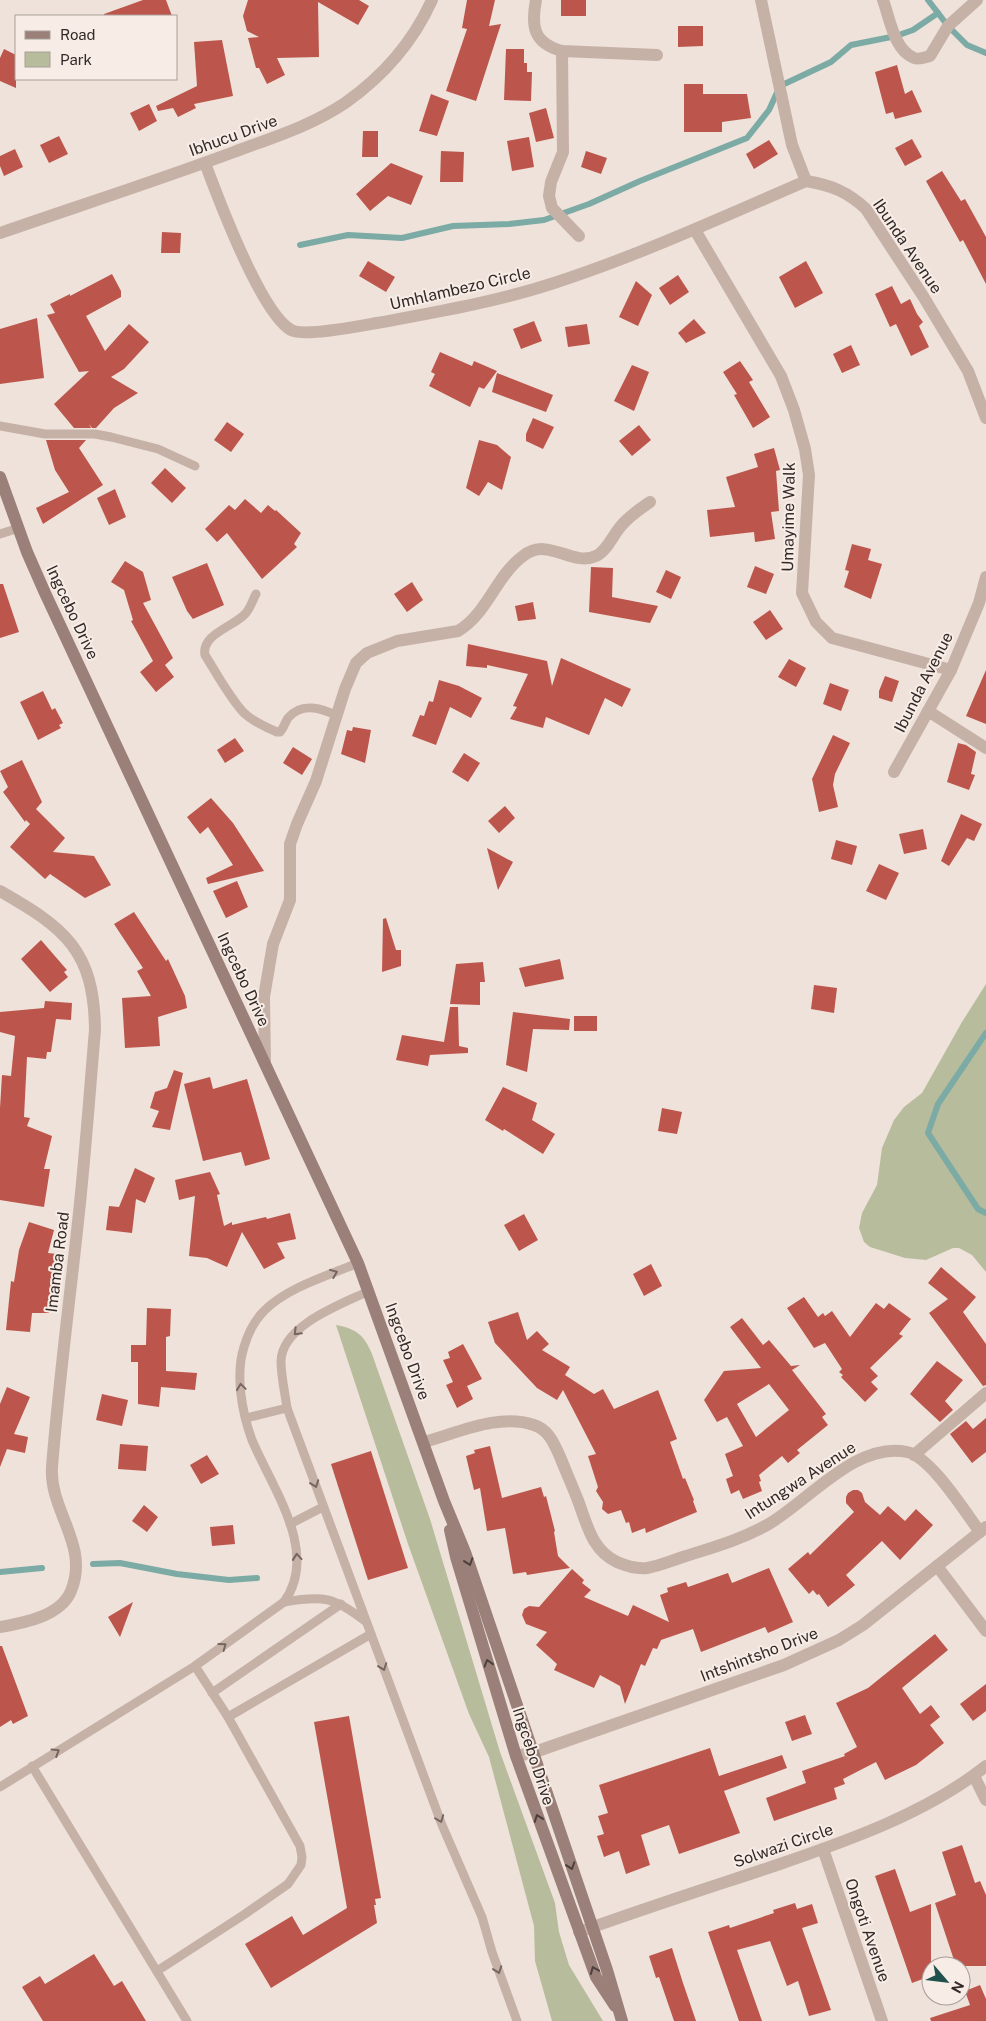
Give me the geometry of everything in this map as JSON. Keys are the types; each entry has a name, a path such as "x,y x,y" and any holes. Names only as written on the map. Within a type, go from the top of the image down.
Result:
{"main road":[{"name":"Ingcebo Drive","path":"0,477 50,602 358,1263 444,1501 465,1552 612,1983 620,2017"},
{"name":"Ingcebo Drive","path":"444,1501 456,1557 516,1756 596,1977 620,2017"}],"street":[{"name":"Ibhucu Drive","path":"0,233 205,163 300,127 343,104 393,60 412,38 432,0"},
{"path":"536,0 533,16 538,36 547,46 562,51 657,55"},
{"path":"761,0 792,145 806,181"},
{"path":"883,0 900,48 914,58 921,59 930,56 948,26 977,0"},
{"path":"562,51 563,152 552,182 550,196 552,208 579,236"},
{"name":"Umhlambezo Circle","path":"205,163 220,203 264,298 278,320 292,330 300,332 348,329 481,303 554,283 695,230 806,181"},
{"name":"Ibunda Avenue","path":"806,181 830,185 856,199 866,209 923,296 968,371 986,418"},
{"name":"Umayime Walk","path":"695,230 780,376 794,410 805,448 809,475 802,593 816,622 832,638 951,670"},
{"path":"265,1063 264,997 273,944 290,900 290,844 316,781 356,663 367,653 397,640 458,631 471,622 500,582 523,556 536,549 543,548 581,558 595,556 630,517 650,502"},
{"name":"Ibunda Avenue","path":"894,772 951,670 978,603 986,577"},
{"path":"928,711 986,748"},
{"name":"Imamba Road","path":"0,891 32,909 48,921 72,946 86,967 95,1009 95,1030 80,1204 59,1381 52,1470 60,1506 75,1546 76,1574 71,1592 66,1600 57,1608 29,1621 0,1627"},
{"path":"983,1529 947,1486 922,1460 914,1455 986,1394"},
{"name":"Intungwa Avenue","path":"424,1442 502,1421 537,1426 552,1439 576,1495 593,1542 610,1559 625,1566 644,1568 723,1544 768,1524 846,1468 872,1453 891,1451 908,1452 914,1455"},
{"name":"Intshintsho Drive","path":"516,1756 784,1665 839,1640 864,1625 983,1529"},
{"path":"937,1566 986,1631"},
{"name":"Solwazi Circle","path":"579,1932 823,1849 876,1829 974,1776 986,1766"},
{"path":"974,1776 986,1800"},
{"name":"Ongoti Avenue","path":"823,1849 882,2021"}],"lane":[{"path":"0,426 45,434 96,434 158,449 195,466"},
{"path":"0,534 19,528"},
{"path":"256,594 246,613 208,640 204,650 205,655 236,703 252,720 277,732 280,732 288,718 295,712 306,708 325,709 337,716"},
{"path":"0,1787 196,1666 284,1602 294,1586 298,1565 295,1540 290,1524 252,1438 246,1418 239,1370 249,1330 264,1310 310,1282 358,1263"},
{"path":"369,1291 303,1325 286,1344 281,1360 288,1408 442,1825 482,1917 492,1952 517,2021"},
{"path":"246,1418 288,1408"},
{"path":"290,1524 323,1507"},
{"path":"284,1602 312,1598 333,1600 366,1621"},
{"path":"212,1693 340,1604"},
{"path":"228,1717 371,1634"},
{"path":"157,1971 276,1894 288,1884 301,1865 300,1846 228,1717 196,1666"},
{"path":"32,1766 187,2021"}],"green space":[{"path":"986,984 986,1272 972,1255 959,1248 953,1248 926,1260 905,1258 870,1247 864,1242 859,1228 862,1213 877,1185 882,1148 894,1120 904,1107 922,1093"},
{"path":"336,1325 359,1334 366,1342 372,1354 430,1519 500,1752 555,1903 559,1932 569,1965 603,2021 552,2021 535,1961 534,1926 489,1757 469,1714 408,1544"}],"building":[{"path":"143,0 166,0 172,15 104,15"},
{"path":"248,0 359,0 369,6 358,25 318,2 319,57 277,58 285,75 267,84 259,68 256,68 248,38 259,37 247,31 243,16"},
{"path":"467,0 495,0 489,26 501,24 476,101 446,91 467,29 462,28"},
{"path":"561,0 586,0 586,16 561,16"},
{"path":"678,26 703,26 703,46 678,47"},
{"path":"222,40 233,96 194,104 196,108 178,117 173,108 158,111 156,106 197,86 194,42"},
{"path":"4,49 15,54 16,88 0,81 0,58"},
{"path":"506,49 524,49 524,63 527,63 527,72 532,72 531,101 504,100"},
{"path":"897,65 905,94 912,90 922,112 895,119 893,112 886,114 875,72"},
{"path":"684,84 703,84 703,94 747,94 751,118 722,122 722,132 684,132"},
{"path":"431,94 449,101 437,136 419,131"},
{"path":"149,104 157,121 139,131 130,113"},
{"path":"546,108 554,138 536,142 529,113"},
{"path":"363,131 378,131 378,157 362,157"},
{"path":"59,136 68,154 49,163 40,145"},
{"path":"529,137 534,167 512,171 507,141"},
{"path":"912,139 922,157 905,166 895,148"},
{"path":"769,140 778,154 754,169 746,154"},
{"path":"15,149 23,167 4,176 0,166 0,156"},
{"path":"441,151 464,152 463,182 440,182"},
{"path":"586,151 607,158 601,174 581,167"},
{"path":"391,163 423,176 411,205 388,196 370,211 356,194"},
{"path":"942,171 961,201 965,199 986,237 986,284 963,240 960,242 926,181"},
{"path":"162,232 181,233 180,253 161,253"},
{"path":"368,261 395,277 386,292 359,276"},
{"path":"806,261 823,293 795,308 779,277"},
{"path":"112,274 121,291 121,297 86,316 105,351 129,324 149,342 124,369 111,377 138,393 114,408 96,428 92,428 89,424 91,428 74,428 54,404 89,371 79,372 47,315 55,313 50,304 70,294 70,296"},
{"path":"678,275 689,292 670,305 659,288"},
{"path":"636,281 652,295 638,326 619,317"},
{"path":"892,286 901,304 910,299 923,322 919,326 929,347 911,356 896,324 890,327 875,294"},
{"path":"37,318 44,378 0,384 0,329"},
{"path":"694,319 706,333 686,343 678,333"},
{"path":"534,321 542,341 521,349 513,329"},
{"path":"587,324 590,344 568,347 565,327"},
{"path":"851,345 860,365 842,373 833,354"},
{"path":"440,352 472,366 474,361 497,371 484,389 479,387 470,407 429,386 435,374 431,372"},
{"path":"740,361 753,380 749,382 770,417 753,428 734,395 737,394 723,372"},
{"path":"632,365 649,372 634,411 614,401"},
{"path":"497,373 553,395 546,412 492,392"},
{"path":"533,418 554,427 543,449 526,441 526,434"},
{"path":"227,422 244,434 231,452 214,440"},
{"path":"639,425 651,440 632,456 619,441"},
{"path":"46,440 86,440 79,448 103,485 43,524 36,508 69,492 55,470"},
{"path":"479,440 497,445 511,457 502,490 488,482 479,496 466,488"},
{"path":"774,448 780,470 776,471 779,511 771,512 775,539 755,542 754,532 710,537 707,510 735,507 726,477 758,467 754,454"},
{"path":"165,468 186,488 172,503 151,483"},
{"path":"115,489 126,517 109,525 97,498"},
{"path":"245,499 261,513 268,505 301,533 294,544 297,547 262,579 227,533 217,542 205,529 229,505 235,510"},
{"path":"852,544 871,549 868,560 882,564 871,599 844,587 849,571 845,570"},
{"path":"125,561 143,572 151,600 143,603 173,658 165,665 174,677 156,692 140,672 153,661 131,621 133,620 124,590 111,582"},
{"path":"207,563 224,605 193,619 187,611 172,577"},
{"path":"755,566 774,574 766,594 747,587"},
{"path":"591,567 613,568 612,597 658,606 650,623 589,612"},
{"path":"666,570 681,577 671,599 656,592"},
{"path":"412,582 423,600 407,612 394,594"},
{"path":"0,584 3,584 19,632 0,638"},
{"path":"533,602 536,619 518,621 515,606"},
{"path":"770,610 783,629 766,640 753,622"},
{"path":"468,644 547,661 552,686 561,658 631,689 622,707 605,698 589,735 546,717 543,728 510,719 517,707 513,706 528,674 487,665 487,668 466,666"},
{"path":"789,659 806,668 796,687 778,677"},
{"path":"986,670 986,724 966,716"},
{"path":"885,676 899,681 892,702 879,698 879,691"},
{"path":"439,680 459,686 482,698 471,718 450,707 436,745 412,736 420,715 424,716 429,701 433,702"},
{"path":"830,683 849,690 841,711 823,704"},
{"path":"43,691 52,710 55,708 63,723 59,725 61,728 38,740 20,702"},
{"path":"353,727 371,730 365,763 341,754 347,730 352,731"},
{"path":"833,735 850,743 835,774 833,785 838,807 819,812 812,779"},
{"path":"235,738 244,751 225,763 217,750"},
{"path":"958,743 966,745 976,752 971,774 975,775 969,790 947,782"},
{"path":"293,747 312,759 302,775 283,763"},
{"path":"464,753 480,763 468,782 452,772"},
{"path":"22,760 42,802 36,809 65,838 53,852 94,856 111,885 85,898 50,874 45,879 10,847 30,824 26,820 25,822 3,792 8,787 0,771"},
{"path":"211,798 233,823 264,871 208,884 206,878 233,865 208,827 200,834 187,817"},
{"path":"505,806 515,818 499,833 488,821"},
{"path":"961,814 982,824 974,841 967,838 949,866 941,861"},
{"path":"923,829 927,849 904,854 899,834"},
{"path":"836,840 857,846 852,865 831,859"},
{"path":"487,848 513,862 498,890"},
{"path":"879,864 899,873 886,900 866,891"},
{"path":"237,881 248,907 226,918 213,891"},
{"path":"134,912 166,961 168,959 185,996 187,1008 158,1017 160,1046 125,1048 122,998 151,996 137,971 143,968 114,924"},
{"path":"386,918 396,950 401,950 401,966 382,972 383,919"},
{"path":"41,940 67,970 64,972 68,977 50,992 21,959"},
{"path":"560,959 564,979 525,987 519,968"},
{"path":"483,962 485,982 480,982 480,1005 450,1004 456,964"},
{"path":"814,985 837,988 834,1013 811,1009"},
{"path":"45,1001 72,1003 71,1020 56,1019 51,1052 47,1052 46,1059 27,1057 24,1117 30,1118 27,1126 52,1136 44,1169 50,1169 44,1207 0,1200 2,1075 11,1076 15,1036 0,1032 0,1012 44,1008"},
{"path":"450,1007 458,1007 459,1046 468,1048 468,1053 430,1055 428,1066 396,1060 402,1035 444,1042"},
{"path":"513,1012 570,1019 569,1030 533,1029 527,1072 506,1065"},
{"path":"574,1016 597,1016 597,1031 574,1031"},
{"path":"174,1070 183,1073 170,1130 152,1127 159,1111 150,1108 155,1092 167,1088"},
{"path":"210,1077 213,1089 247,1079 270,1159 245,1166 241,1152 203,1161 184,1084"},
{"path":"503,1087 537,1103 532,1120 555,1134 543,1154 504,1129 503,1131 485,1120"},
{"path":"662,1108 682,1112 677,1134 658,1131"},
{"path":"135,1168 155,1178 145,1203 136,1199 132,1233 106,1230 109,1206 119,1207"},
{"path":"210,1172 220,1194 217,1195 224,1226 232,1222 232,1225 290,1213 296,1239 277,1243 285,1258 264,1269 242,1232 227,1267 207,1258 189,1256 195,1196 179,1200 175,1180"},
{"path":"524,1214 538,1240 519,1251 504,1225"},
{"path":"29,1222 54,1230 48,1253 57,1254 49,1313 32,1313 30,1332 6,1330 11,1281 14,1282 19,1250"},
{"path":"651,1264 662,1286 644,1296 633,1274"},
{"path":"941,1267 976,1297 963,1312 986,1344 986,1385 983,1386 929,1313 948,1299 928,1283"},
{"path":"804,1297 818,1317 823,1313 825,1316 832,1311 850,1337 876,1303 884,1309 889,1303 911,1319 899,1334 903,1336 870,1368 878,1376 871,1382 878,1389 865,1402 841,1377 843,1375 839,1372 842,1369 825,1343 814,1348 787,1308"},
{"path":"147,1308 171,1309 170,1336 166,1337 166,1371 197,1373 195,1390 161,1387 159,1407 138,1404 138,1362 131,1362 131,1345 146,1345"},
{"path":"518,1312 527,1340 537,1331 549,1344 542,1350 570,1367 565,1375 594,1394 603,1389 614,1409 658,1390 677,1439 670,1442 683,1479 685,1478 694,1500 697,1512 646,1533 645,1528 632,1533 629,1522 626,1523 621,1510 608,1514 602,1509 603,1502 596,1491 598,1487 588,1456 596,1454 563,1390 557,1400 537,1388 495,1343 488,1322"},
{"path":"742,1318 763,1345 769,1340 791,1366 800,1365 792,1370 826,1414 822,1417 828,1425 797,1450 800,1453 788,1463 782,1456 759,1475 762,1491 743,1499 739,1490 731,1494 726,1479 733,1476 725,1454 743,1446 727,1417 717,1422 704,1400 724,1371 761,1368 730,1327","holes":["769,1384 789,1410 756,1437 737,1404"]},
{"path":"463,1344 482,1379 467,1386 473,1399 457,1408 446,1385 453,1382 443,1360 450,1358 448,1352"},
{"path":"937,1361 963,1380 945,1401 953,1410 940,1422 910,1394"},
{"path":"7,1387 30,1397 14,1434 28,1437 25,1453 7,1449 0,1467 0,1404"},
{"path":"102,1394 128,1400 122,1426 96,1420"},
{"path":"986,1418 986,1452 972,1463 950,1434 966,1421 973,1429"},
{"path":"120,1444 148,1446 146,1471 118,1469"},
{"path":"490,1446 502,1498 541,1487 544,1497 546,1496 555,1531 558,1556 570,1568 527,1575 526,1572 513,1574 505,1528 487,1531 480,1488 474,1490 466,1456 475,1453 474,1450"},
{"path":"371,1451 408,1568 368,1580 331,1464"},
{"path":"207,1455 219,1474 201,1484 190,1465"},
{"path":"858,1490 862,1493 865,1502 880,1515 888,1506 905,1521 916,1509 933,1525 900,1560 882,1541 846,1575 855,1585 828,1607 819,1594 817,1595 813,1590 809,1594 788,1569 808,1552 810,1555 854,1512 846,1503 848,1493"},
{"path":"144,1505 158,1517 147,1532 132,1521"},
{"path":"233,1525 235,1544 212,1546 210,1527"},
{"path":"769,1568 793,1622 768,1633 765,1627 701,1652 693,1629 661,1640 657,1649 653,1648 645,1666 641,1664 625,1704 620,1686 600,1675 594,1688 554,1670 557,1664 536,1645 547,1632 526,1624 522,1615 524,1609 529,1606 539,1607 572,1569 584,1580 582,1583 591,1590 584,1597 628,1616 633,1605 669,1622 660,1595 668,1592 667,1588 686,1582 688,1587 728,1573 732,1583"},
{"path":"133,1602 120,1637 108,1617"},
{"path":"935,1634 948,1650 902,1688 920,1714 931,1705 940,1717 930,1725 944,1743 916,1765 885,1780 876,1762 843,1779 845,1784 834,1788 837,1799 774,1821 766,1798 806,1783 802,1771 845,1756 844,1754 857,1747 836,1703 868,1688"},
{"path":"0,1646 2,1646 28,1716 13,1724 11,1720 0,1727"},
{"path":"986,1684 986,1711 973,1721 960,1704"},
{"path":"805,1715 812,1734 792,1741 785,1722"},
{"path":"349,1716 381,1898 375,1899 376,1905 374,1905 377,1923 271,1988 245,1944 292,1916 303,1935 347,1908 314,1722"},
{"path":"710,1748 719,1776 782,1755 787,1768 724,1791 740,1833 679,1854 669,1825 641,1835 650,1865 626,1874 619,1851 604,1857 597,1836 604,1834 598,1816 608,1813 599,1785"},
{"path":"962,1845 975,1883 980,1881 986,1895 986,1966 971,1966 971,1956 953,1956 935,1903 956,1895 942,1852"},
{"path":"895,1869 910,1912 931,1904 931,1956 921,1956 921,1980 912,1983 875,1876"},
{"path":"795,1903 797,1909 812,1904 818,1923 802,1928 831,2010 809,2016 798,1981 787,1986 770,1941 737,1950 762,2021 739,2021 708,1932 729,1925 730,1928 774,1913 773,1910"},
{"path":"672,1948 696,2021 674,2021 659,1977 656,1978 649,1956"},
{"path":"94,1954 114,1986 122,1981 146,2021 43,2021 22,1987 40,1976 45,1984"},
{"path":"980,1985 986,1999 986,2021 931,2021 930,2018 971,2006 971,1989"}],"waterway":[{"path":"928,0 948,26 967,45 986,53"},
{"path":"300,245 348,235 402,238 453,226 509,224 544,220 589,204 640,181 747,138 769,110 780,86 831,62 851,45 896,36 913,30 938,13"},
{"path":"986,1033 938,1104 928,1133 978,1209 986,1213"},
{"path":"93,1564 120,1563 177,1574 229,1580 257,1578"},
{"path":"0,1572 42,1568"}]}
